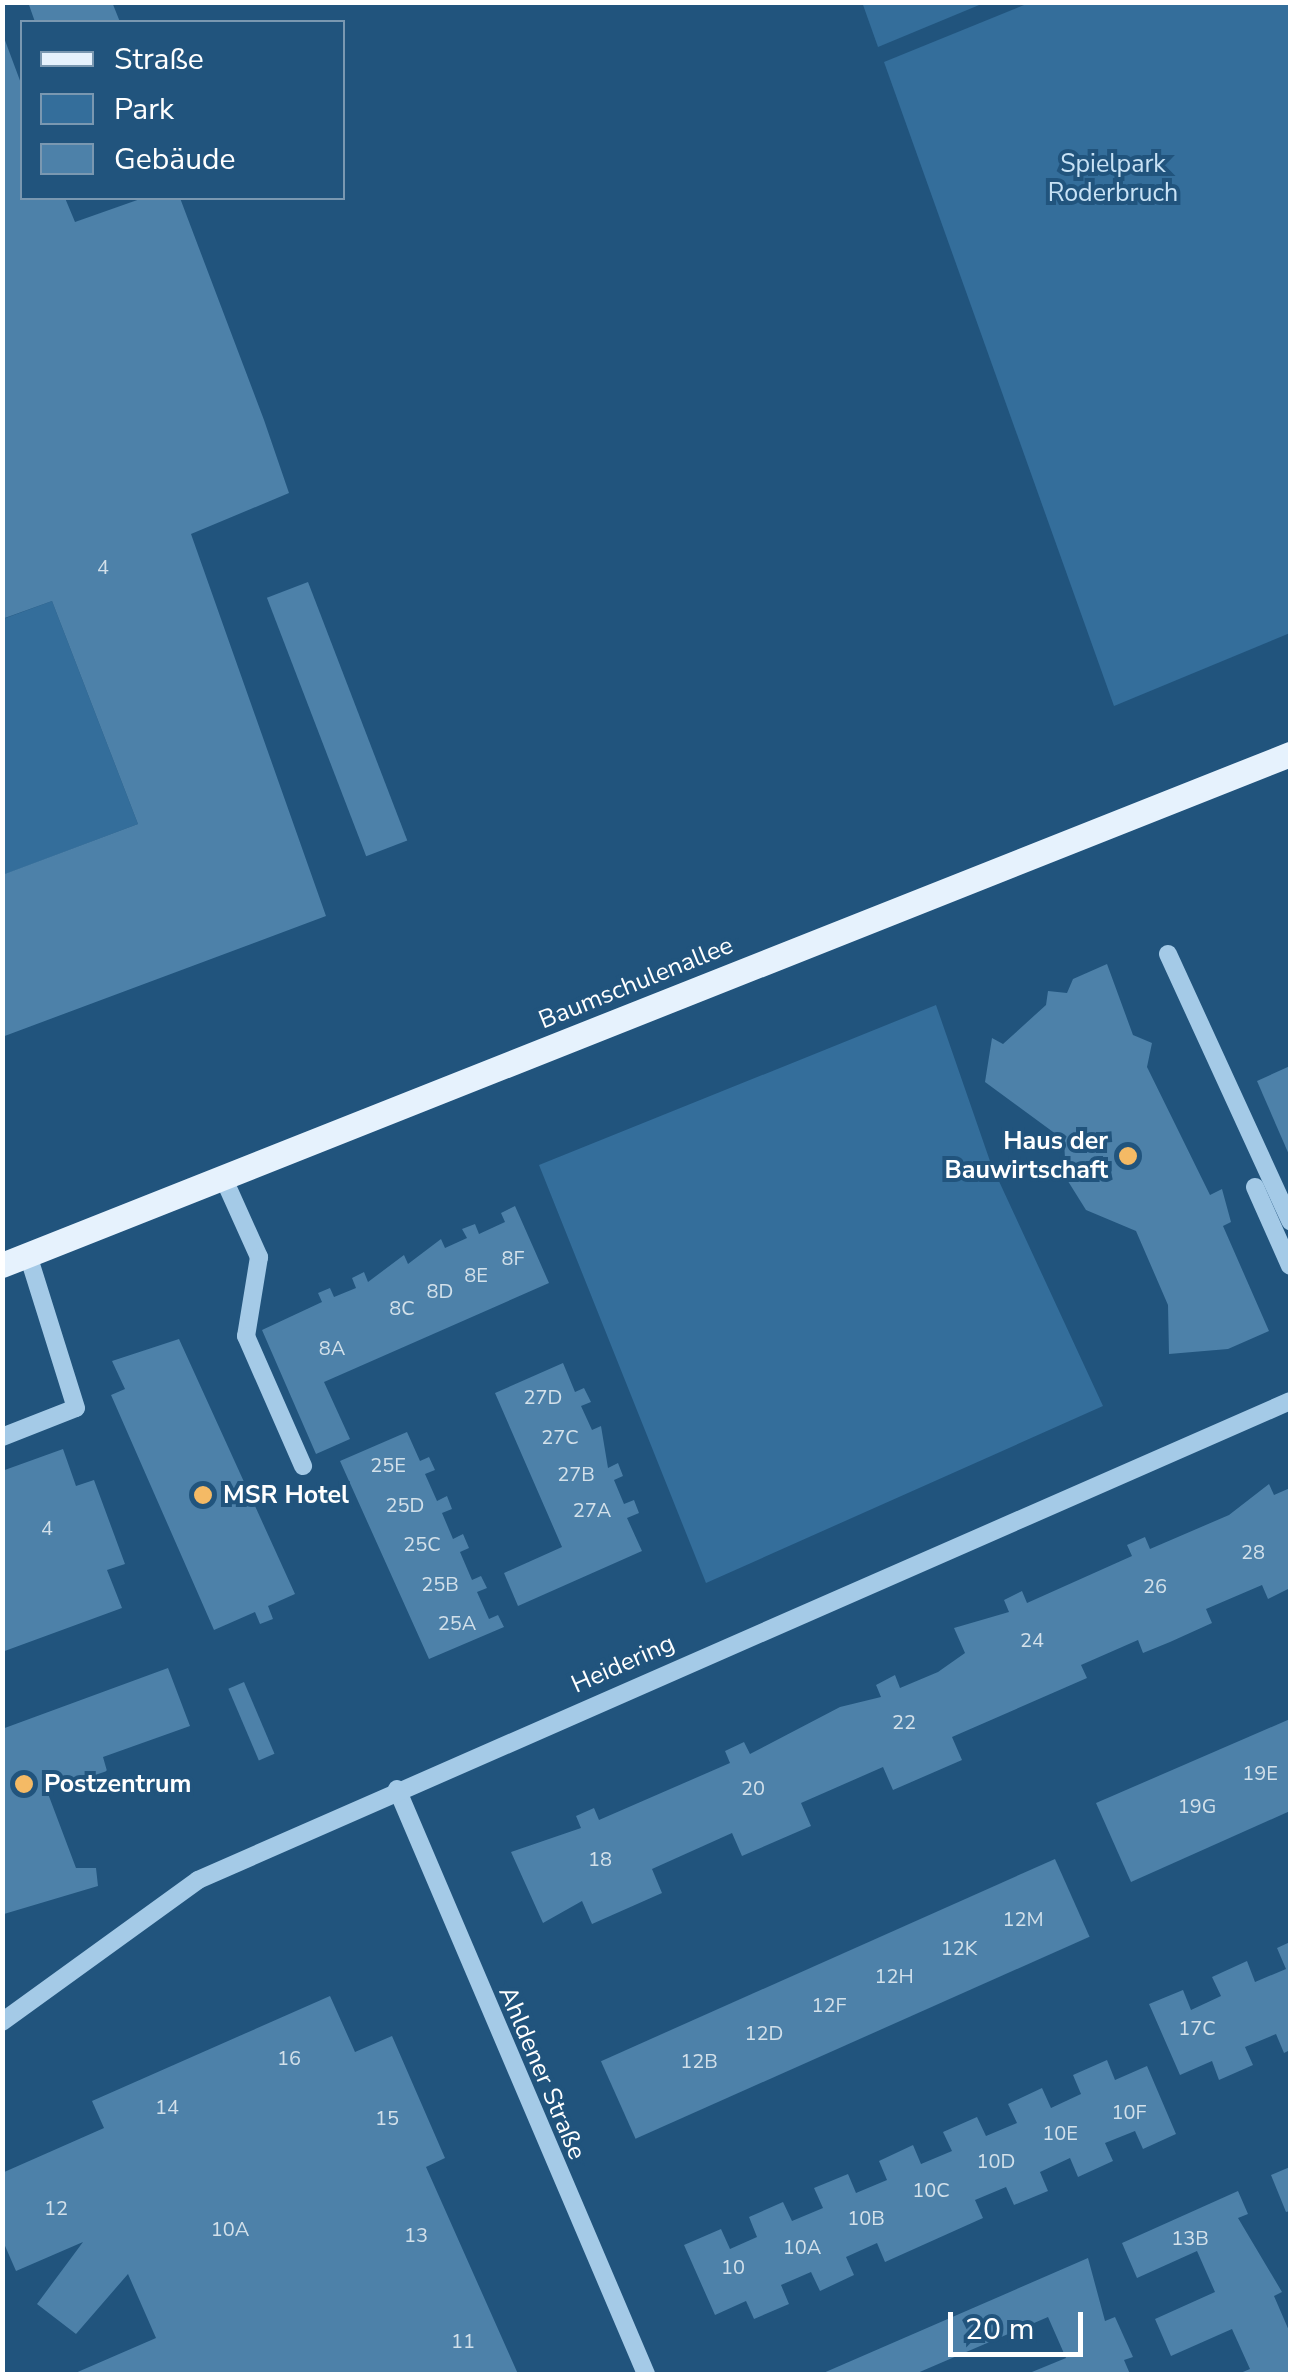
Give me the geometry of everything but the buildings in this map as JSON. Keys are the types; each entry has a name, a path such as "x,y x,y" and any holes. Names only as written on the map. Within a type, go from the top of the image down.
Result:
{"main road":[{"name":"Baumschulenallee","path":"2,1265 1290,754"}],"street":[{"path":"1168,954 1290,1221"},
{"path":"223,1178 259,1257 246,1336 303,1466"},
{"path":"1255,1187 1290,1266"},
{"path":"2,1437 76,1408 28,1255"},
{"name":"Heidering","path":"2,2022 198,1880 1290,1401"},
{"name":"Ahldener Straße","path":"398,1789 646,2374"}],"green space":[{"path":"862,2 984,2 984,3 878,47"},
{"name":"Spielpark Roderbruch","path":"1029,3 1290,3 1290,633 1114,706 884,62"},
{"path":"52,601 138,824 3,875 3,619"},
{"path":"936,1005 991,1164 1103,1406 706,1583 539,1165"}],"place":[{"name":"Haus der Bauwirtschaft","path":"1128,1156"},
{"name":"MSR Hotel","path":"203,1495"},
{"name":"Postzentrum","path":"24,1784"}]}
